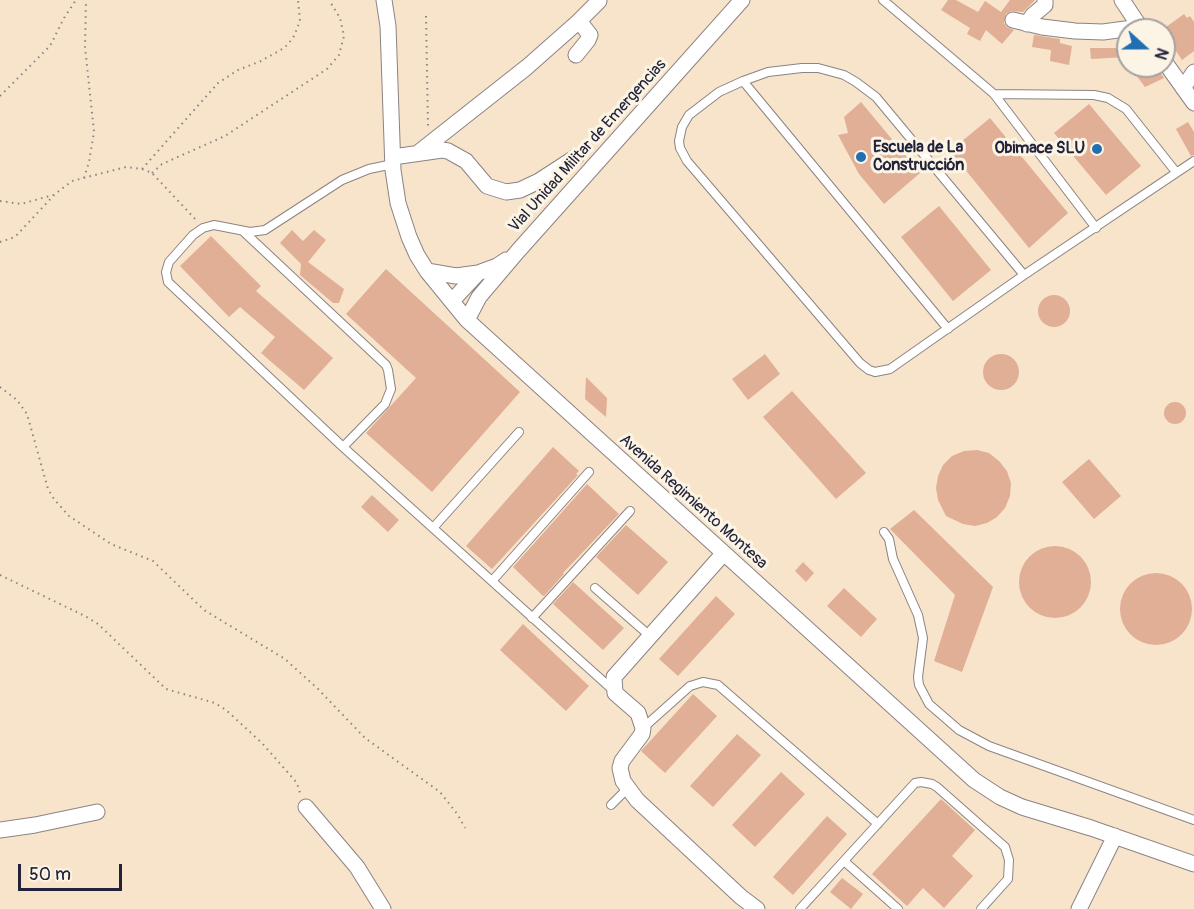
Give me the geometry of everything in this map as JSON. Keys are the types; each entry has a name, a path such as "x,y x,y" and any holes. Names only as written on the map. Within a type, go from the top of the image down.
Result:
{"street":[{"name":"Avenida Regimiento Montesa","path":"384,0 388,26 395,187 402,219 428,271 467,321 974,780 1000,797 1022,807 1194,864"},
{"name":"Vial Unidad Militar de Emergencias","path":"467,321 479,297 518,251 742,0"},
{"path":"1045,0 1045,5 1020,22 1058,30 1116,31"},
{"path":"1122,0 1134,18"},
{"path":"393,160 423,149 527,67 599,1"},
{"path":"576,55 590,35 579,21"},
{"path":"1183,88 1194,72"},
{"path":"1176,78 1194,103"},
{"path":"423,149 454,153 471,166 487,186 506,192 520,190 539,181 576,157"},
{"path":"428,271 456,276 478,273 497,266 518,251"},
{"path":"452,301 478,273"},
{"path":"723,554 614,677 615,693 638,713 644,728 622,761 621,775 627,789 741,897 757,909"},
{"path":"306,807 357,867 382,909"},
{"path":"0,830 97,812"},
{"path":"1079,909 1115,836"}],"lane":[{"path":"883,0 994,94 1096,228"},
{"path":"1024,274 876,97 856,82 838,73 818,68 785,69 743,81 703,103 685,120 679,141 687,161 864,368 875,372 890,369 1024,274 1194,161"},
{"path":"743,81 948,329"},
{"path":"994,94 1094,95 1108,98 1126,110 1176,172"},
{"path":"393,160 342,180 265,230 243,231 214,225 203,228 193,235 169,262 166,272 168,282 343,447 615,693"},
{"path":"243,231 386,365 391,389 385,404 343,447"},
{"path":"433,528 519,432"},
{"path":"492,581 589,472"},
{"path":"532,618 630,511"},
{"path":"884,532 889,539 893,559 920,621 923,649 918,677 919,685 929,704 959,730 989,747 1194,820"},
{"path":"595,588 650,636"},
{"path":"644,728 690,686 703,682 718,685 878,824"},
{"path":"800,909 915,783 927,782 938,787 1005,847 1008,853 1010,867 1008,879 981,909"},
{"path":"611,805 627,789"},
{"path":"844,861 898,909"}],"path":[{"path":"0,96 50,46 76,0"},
{"path":"84,178 94,132 85,47 86,0"},
{"path":"142,169 218,83 290,43 300,21 298,0"},
{"path":"152,173 162,164 225,136 327,69 339,55 344,36 340,18 329,0"},
{"path":"423,149 426,16"},
{"path":"0,242 15,237 56,194 72,182 119,168 142,169 152,173 203,228"},
{"path":"0,201 21,204 56,194"},
{"path":"0,387 17,400 27,414 48,489 69,516 111,544 153,561 204,610 285,659 318,689 365,738 440,792 465,828"},
{"path":"0,575 98,624 166,689 215,703 236,718 262,743 297,783 306,807"}],"building":[{"path":"948,0 956,0 978,12 985,1 1001,12 1010,0 1035,0 1023,12 1011,11 1006,14 1004,23 1014,30 1002,44 986,30 980,41 967,34 970,28 941,10"},
{"path":"1184,14 1187,18 1190,16 1194,22 1194,51 1182,60 1176,51 1176,20"},
{"path":"1034,35 1060,39 1060,43 1072,46 1069,65 1050,61 1051,50 1032,47"},
{"path":"1090,48 1116,48 1116,58 1091,59"},
{"path":"1138,78 1164,78 1145,87"},
{"path":"861,102 920,173 884,204 859,174 838,135 848,133 844,117"},
{"path":"1089,104 1141,166 1106,195 1054,133"},
{"path":"990,118 1068,213 1029,248 950,151"},
{"path":"1188,122 1194,132 1194,155 1191,156 1176,129"},
{"path":"939,206 991,270 953,301 901,237"},
{"path":"292,230 303,241 314,230 326,240 308,262 344,289 339,303 333,303 300,275 301,264 280,243"},
{"path":"211,236 261,286 256,291 333,358 304,390 261,353 275,337 240,307 229,317 180,266"},
{"path":"386,269 520,392 432,492 366,433 416,378 346,314"},
{"path":"1054,295 1065,300 1070,311 1065,322 1054,327 1043,322 1038,311 1043,300"},
{"path":"765,354 780,374 748,400 732,379"},
{"path":"1001,354 1014,359 1019,372 1014,385 1001,390 988,385 983,372 988,359"},
{"path":"586,377 607,398 606,417 585,399"},
{"path":"792,391 866,473 836,499 763,417"},
{"path":"1175,402 1183,405 1186,413 1183,421 1175,424 1167,421 1164,413 1167,405"},
{"path":"553,447 579,471 576,474 578,475 492,569 466,546"},
{"path":"977,450 989,453 999,461 1007,471 1011,483 1010,496 1005,508 987,523 975,526 963,524 946,516 938,500 936,488 943,465 952,456 964,451"},
{"path":"1089,459 1121,496 1094,519 1062,482"},
{"path":"587,484 619,514 544,596 513,567"},
{"path":"372,495 399,520 388,532 361,507"},
{"path":"914,510 993,587 962,672 934,661 955,595 890,529"},
{"path":"626,525 668,562 638,595 596,557"},
{"path":"1055,546 1075,552 1085,562 1091,582 1085,602 1075,612 1055,618 1035,612 1025,602 1019,582 1025,562 1035,552"},
{"path":"803,562 814,573 806,582 795,571"},
{"path":"1149,573 1163,573 1182,583 1192,602 1192,616 1182,635 1163,645 1149,645 1130,635 1120,616 1120,602 1130,583"},
{"path":"573,582 624,628 603,650 553,604"},
{"path":"844,588 877,619 861,637 827,606"},
{"path":"716,596 735,614 678,676 659,659"},
{"path":"523,624 589,686 566,711 500,650"},
{"path":"693,694 717,716 665,773 641,751"},
{"path":"737,734 761,755 713,807 690,786"},
{"path":"781,772 805,794 755,847 732,825"},
{"path":"941,799 975,830 952,856 973,876 944,908 923,888 907,906 872,874"},
{"path":"827,816 847,834 793,895 773,877"},
{"path":"842,878 863,894 851,909 830,892"}],"place":[{"name":"Obimace SLU","path":"1097,149"},
{"name":"Escuela de La Construcción","path":"861,157"}]}
